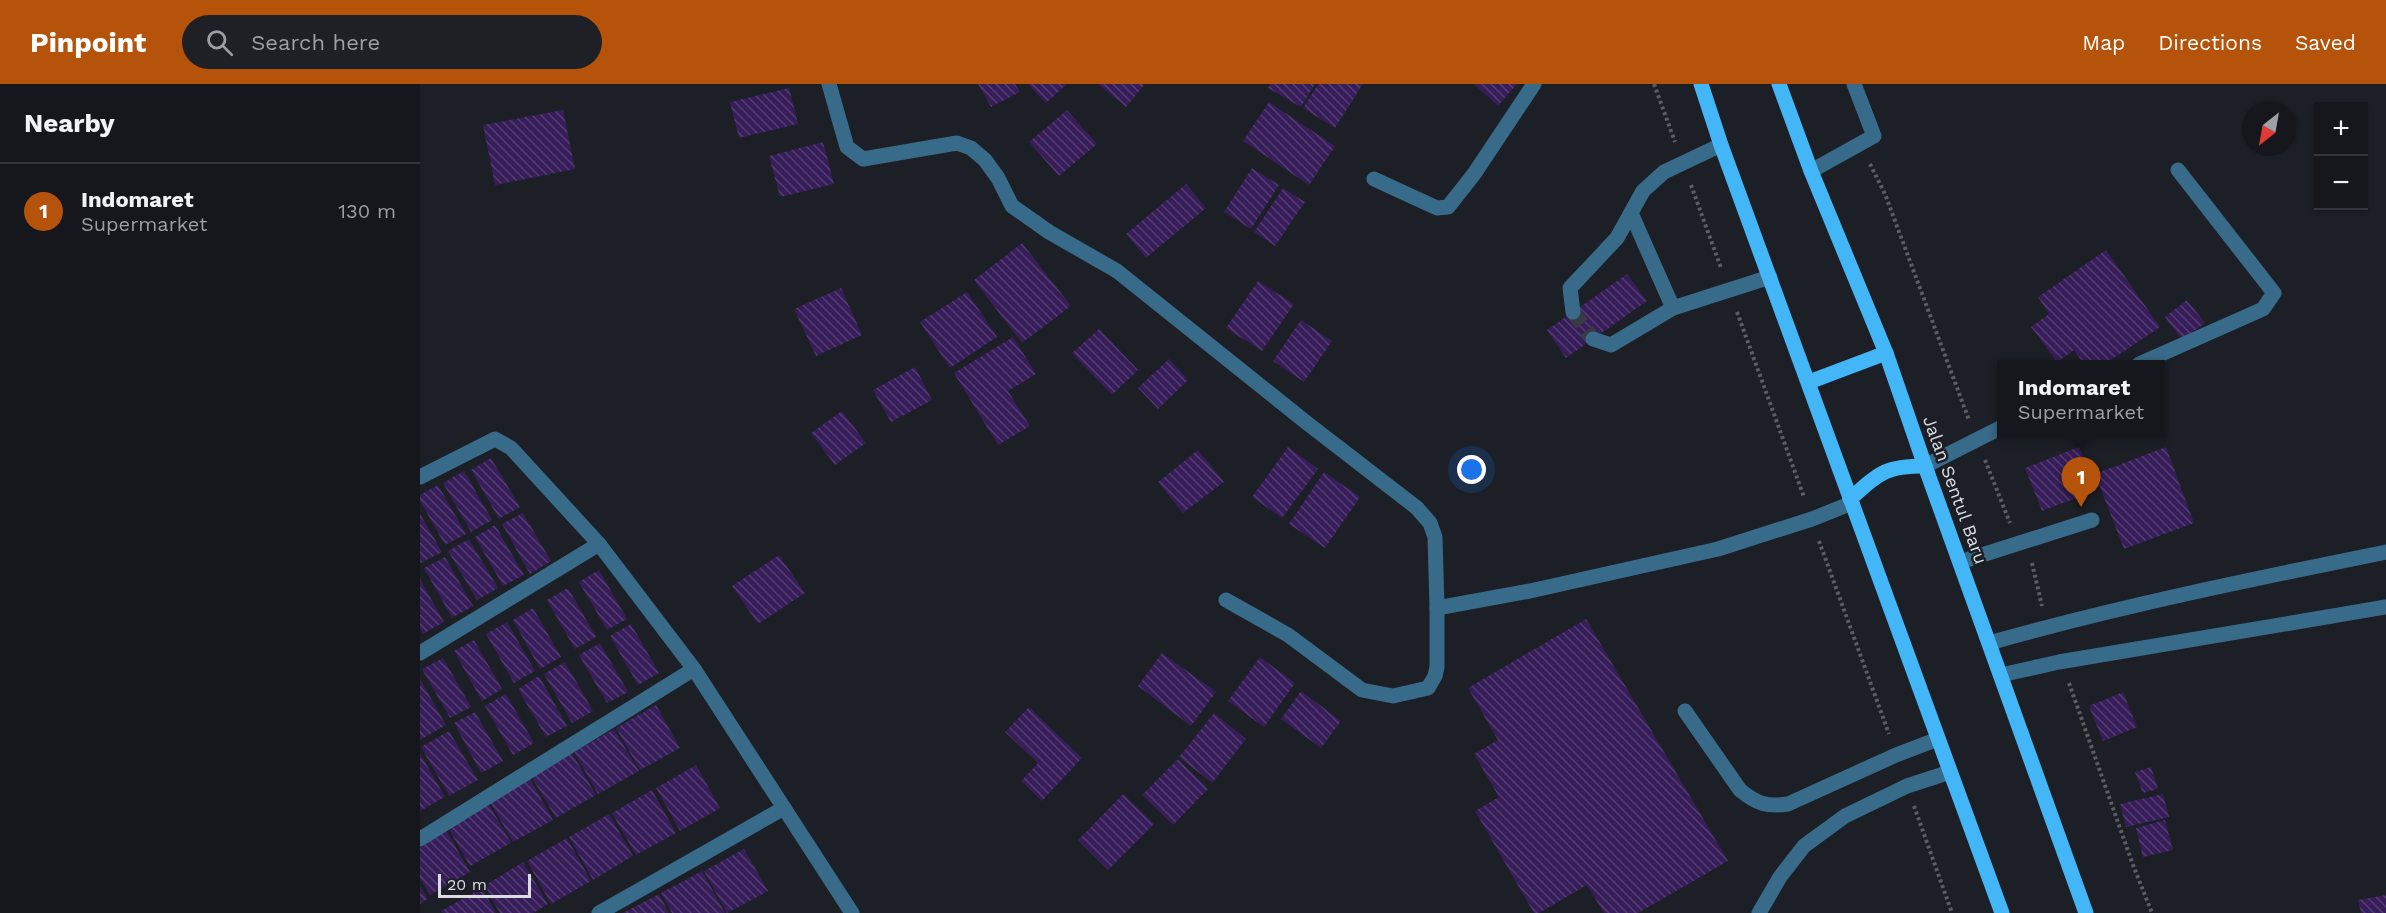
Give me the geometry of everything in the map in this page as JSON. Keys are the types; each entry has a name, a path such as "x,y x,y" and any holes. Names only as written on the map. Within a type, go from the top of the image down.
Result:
{"main road":[{"path":"1701,84 1721,145 2002,913"},
{"name":"Jalan Sentul Baru","path":"1779,84 1811,171 1886,353 2086,913"},
{"path":"1809,382 1886,353"},
{"path":"1851,501 1874,478 1898,466 1925,466"}],"street":[{"path":"829,84 847,147 855,155 863,159 957,143 971,148 998,178 1012,206 1049,232 1117,272 1417,508 1430,523 1435,537 1437,608 1435,676 1428,688 1394,696 1362,690 1288,635 1226,600"},
{"path":"1374,179 1437,208 1448,207 1474,174 1534,84"},
{"path":"1811,171 1874,136 1854,84"},
{"path":"1573,312 1570,288 1617,238 1643,190 1664,172 1721,145"},
{"path":"2148,360 2263,309 2274,293 2178,170"},
{"path":"1630,213 1673,308"},
{"path":"1593,339 1611,345 1673,308 1770,277"},
{"path":"1925,466 1997,429"},
{"path":"420,477 495,439 503,442 599,544 694,669 852,913"},
{"path":"1437,608 1530,591 1718,549 1812,519 1851,501"},
{"path":"1960,562 2092,520"},
{"path":"420,653 599,544"},
{"path":"1989,643 2046,627 2254,579 2386,552"},
{"path":"2001,675 2059,662 2386,607"},
{"path":"420,839 694,669"},
{"path":"1685,711 1740,790 1752,800 1771,807 1788,804 1896,755 1938,739"},
{"path":"1759,913 1780,877 1804,846 1812,840 1855,811 1907,786 1950,772"},
{"path":"599,913 784,808"}],"path":[{"path":"1861,145 1885,194 1977,440 2018,542 2034,565 2046,627"},
{"path":"2059,662 2069,683 2133,866 2152,913"}],"building":[{"path":"978,84 1015,84 1020,92 991,107"},
{"path":"1028,84 1067,84 1046,103"},
{"path":"1098,84 1145,84 1126,107"},
{"path":"1270,84 1315,84 1301,107 1268,88"},
{"path":"1318,84 1363,84 1335,128 1303,108"},
{"path":"1474,84 1517,84 1498,106"},
{"path":"789,88 798,124 739,138 730,102"},
{"path":"1269,102 1335,146 1309,185 1243,141"},
{"path":"563,110 575,169 495,185 483,125"},
{"path":"1067,110 1097,144 1059,176 1029,142"},
{"path":"823,142 834,184 780,197 769,156"},
{"path":"1252,168 1279,185 1251,229 1224,212"},
{"path":"1186,184 1206,208 1146,258 1126,234"},
{"path":"1283,188 1305,202 1275,246 1254,232"},
{"path":"1022,243 1071,306 1022,343 974,280"},
{"path":"2106,250 2160,327 2111,360 2081,360 2074,350 2060,360 2056,360 2031,327 2049,314 2038,297"},
{"path":"1627,274 1647,301 1566,358 1547,330"},
{"path":"1258,281 1294,304 1262,351 1226,328"},
{"path":"841,288 862,335 816,356 794,309"},
{"path":"967,292 997,337 950,368 920,322"},
{"path":"2187,300 2205,323 2182,340 2165,317"},
{"path":"1301,320 1332,341 1304,382 1273,361"},
{"path":"1099,329 1138,370 1112,395 1072,353"},
{"path":"1013,337 1036,374 1008,391 1030,426 998,445 954,373"},
{"path":"1169,359 1188,380 1158,409 1138,388"},
{"path":"915,367 932,400 891,422 873,390"},
{"path":"842,411 866,443 835,465 811,433"},
{"path":"1288,447 1318,469 1282,518 1252,497"},
{"path":"2079,447 2097,490 2042,511 2025,468"},
{"path":"2166,447 2194,523 2124,549 2095,474"},
{"path":"1198,450 1224,482 1183,513 1158,482"},
{"path":"491,458 520,507 499,519 471,470"},
{"path":"464,471 492,520 471,532 443,483"},
{"path":"1324,472 1360,497 1325,548 1289,524"},
{"path":"438,485 466,534 445,545 420,501 420,495"},
{"path":"523,513 551,561 530,574 502,524"},
{"path":"420,514 442,552 421,563 420,561"},
{"path":"495,525 524,575 503,586 475,537"},
{"path":"469,539 498,588 477,600 448,551"},
{"path":"779,555 805,593 758,624 732,586"},
{"path":"445,557 473,606 452,618 424,568"},
{"path":"599,570 627,619 607,630 579,582"},
{"path":"420,579 444,622 423,634 420,628"},
{"path":"568,588 596,637 575,649 547,600"},
{"path":"533,608 561,657 540,669 513,620"},
{"path":"1586,619 1728,861 1638,913 1604,913 1587,885 1539,913 1534,913 1475,811 1499,797 1474,754 1498,740 1468,688"},
{"path":"507,622 535,671 514,683 486,634"},
{"path":"631,624 659,673 638,685 610,636"},
{"path":"474,640 502,689 482,701 454,651"},
{"path":"600,643 628,692 607,703 579,655"},
{"path":"1162,653 1216,692 1191,726 1138,686"},
{"path":"1260,657 1295,683 1264,727 1228,701"},
{"path":"443,658 471,707 450,718 422,669"},
{"path":"565,662 593,711 572,723 544,674"},
{"path":"539,676 567,726 546,737 518,689"},
{"path":"420,679 446,725 420,740"},
{"path":"1301,691 1341,721 1321,748 1281,719"},
{"path":"2123,692 2137,727 2103,741 2089,706"},
{"path":"506,694 534,743 513,755 485,706"},
{"path":"656,705 680,748 640,770 616,728"},
{"path":"1029,707 1082,758 1042,801 1021,781 1038,763 1005,732"},
{"path":"475,712 503,761 481,773 454,723"},
{"path":"1214,713 1246,739 1212,783 1179,757"},
{"path":"614,729 639,771 598,794 574,752"},
{"path":"449,731 478,780 449,796 421,747"},
{"path":"420,753 445,797 420,811"},
{"path":"572,753 596,795 556,818 531,776"},
{"path":"1178,759 1208,789 1173,825 1142,795"},
{"path":"696,765 720,808 680,831 656,788"},
{"path":"2151,767 2158,789 2143,793 2135,772"},
{"path":"529,777 553,820 513,842 489,800"},
{"path":"652,790 676,833 636,855 612,813"},
{"path":"1123,794 1154,824 1108,870 1078,840"},
{"path":"2163,794 2169,817 2126,827 2120,804"},
{"path":"487,801 511,843 470,866 446,824"},
{"path":"609,814 633,856 593,880 569,837"},
{"path":"2165,820 2173,850 2143,857 2136,828"},
{"path":"446,830 470,872 430,895 420,879 420,845"},
{"path":"567,838 591,881 551,904 527,861"},
{"path":"744,849 768,891 727,913 704,871"},
{"path":"523,862 548,904 533,913 500,913 484,886"},
{"path":"702,871 725,913 672,913 661,893"},
{"path":"420,886 428,899 420,904"},
{"path":"482,888 496,913 443,913 441,911"},
{"path":"659,894 669,913 623,913"},
{"path":"2386,895 2386,913 2361,913 2358,900"}],"tunnel":[{"path":"1573,312 1593,339"}],"place":[{"name":"Indomaret","path":"2081,507"}]}
